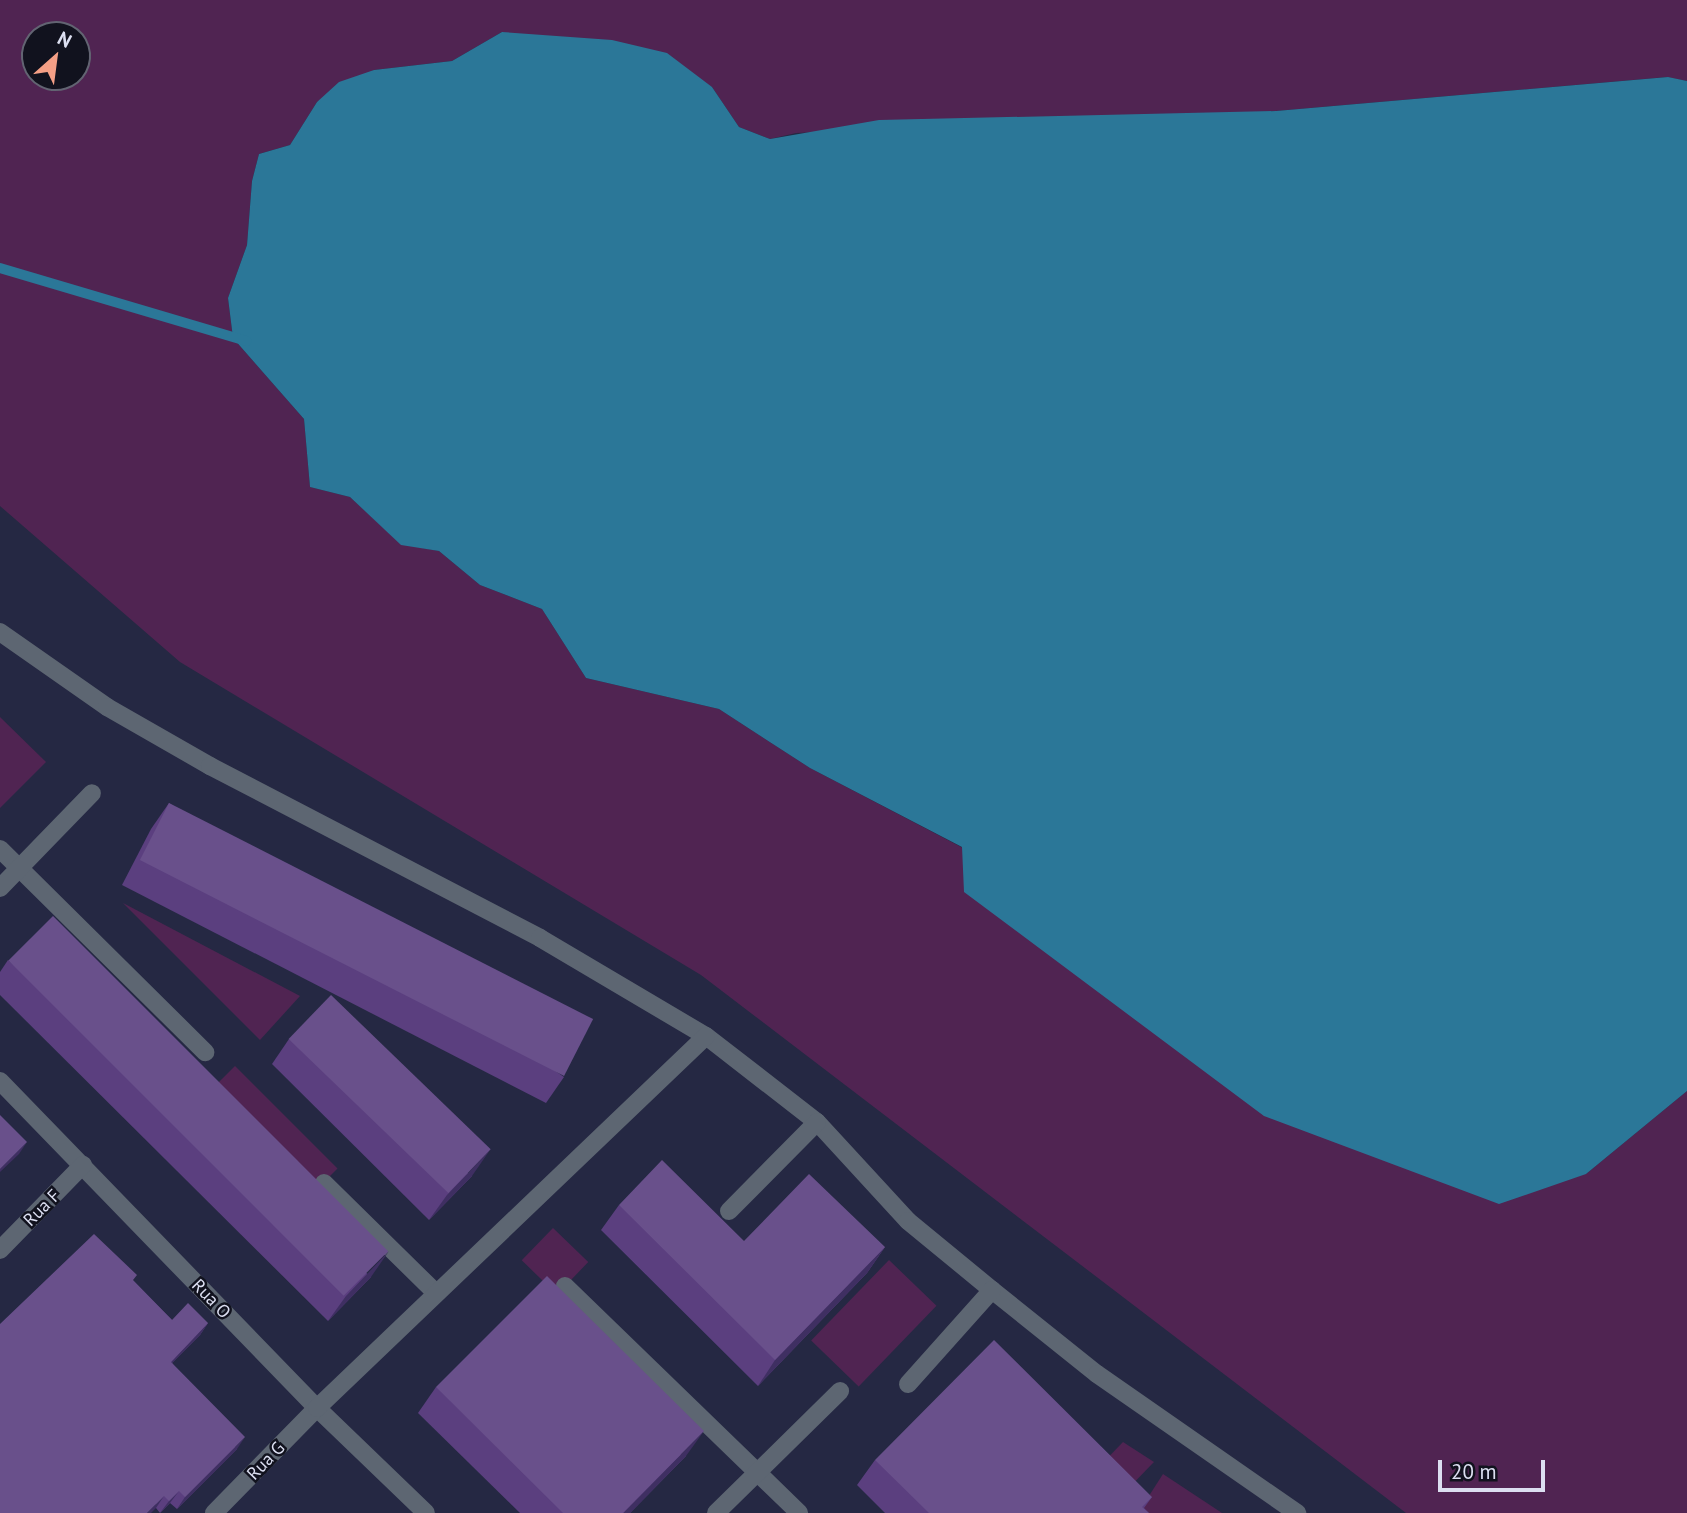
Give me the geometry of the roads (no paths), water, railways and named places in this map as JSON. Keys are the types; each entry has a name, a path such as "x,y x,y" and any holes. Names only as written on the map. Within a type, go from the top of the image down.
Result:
{"street":[{"path":"0,632 97,701 209,766 540,938 706,1036 817,1122 908,1221 992,1290 1097,1374 1297,1513"},
{"path":"0,888 92,793"},
{"path":"0,849 205,1052"},
{"name":"Rua G","path":"214,1513 317,1408 706,1036"},
{"name":"Rua O","path":"0,1081 317,1408 426,1513"},
{"path":"729,1211 817,1122"},
{"name":"Rua F","path":"0,1250 83,1165"},
{"path":"324,1183 436,1293"},
{"path":"565,1286 759,1471 799,1513"},
{"path":"908,1384 992,1290"},
{"path":"716,1513 840,1391"}],"water":[{"path":"502,32 612,40 667,53 712,87 739,127 770,139 879,120 1276,111 1668,77 1687,81 1687,1091 1586,1174 1499,1204 1264,1116 964,892 962,847 810,768 719,709 586,678 542,609 480,585 439,551 401,545 350,497 310,487 304,419 233,338 228,298 247,245 252,181 259,154 290,145 317,102 339,82 374,70 452,61"}],"waterway":[{"path":"0,268 246,341"}]}
